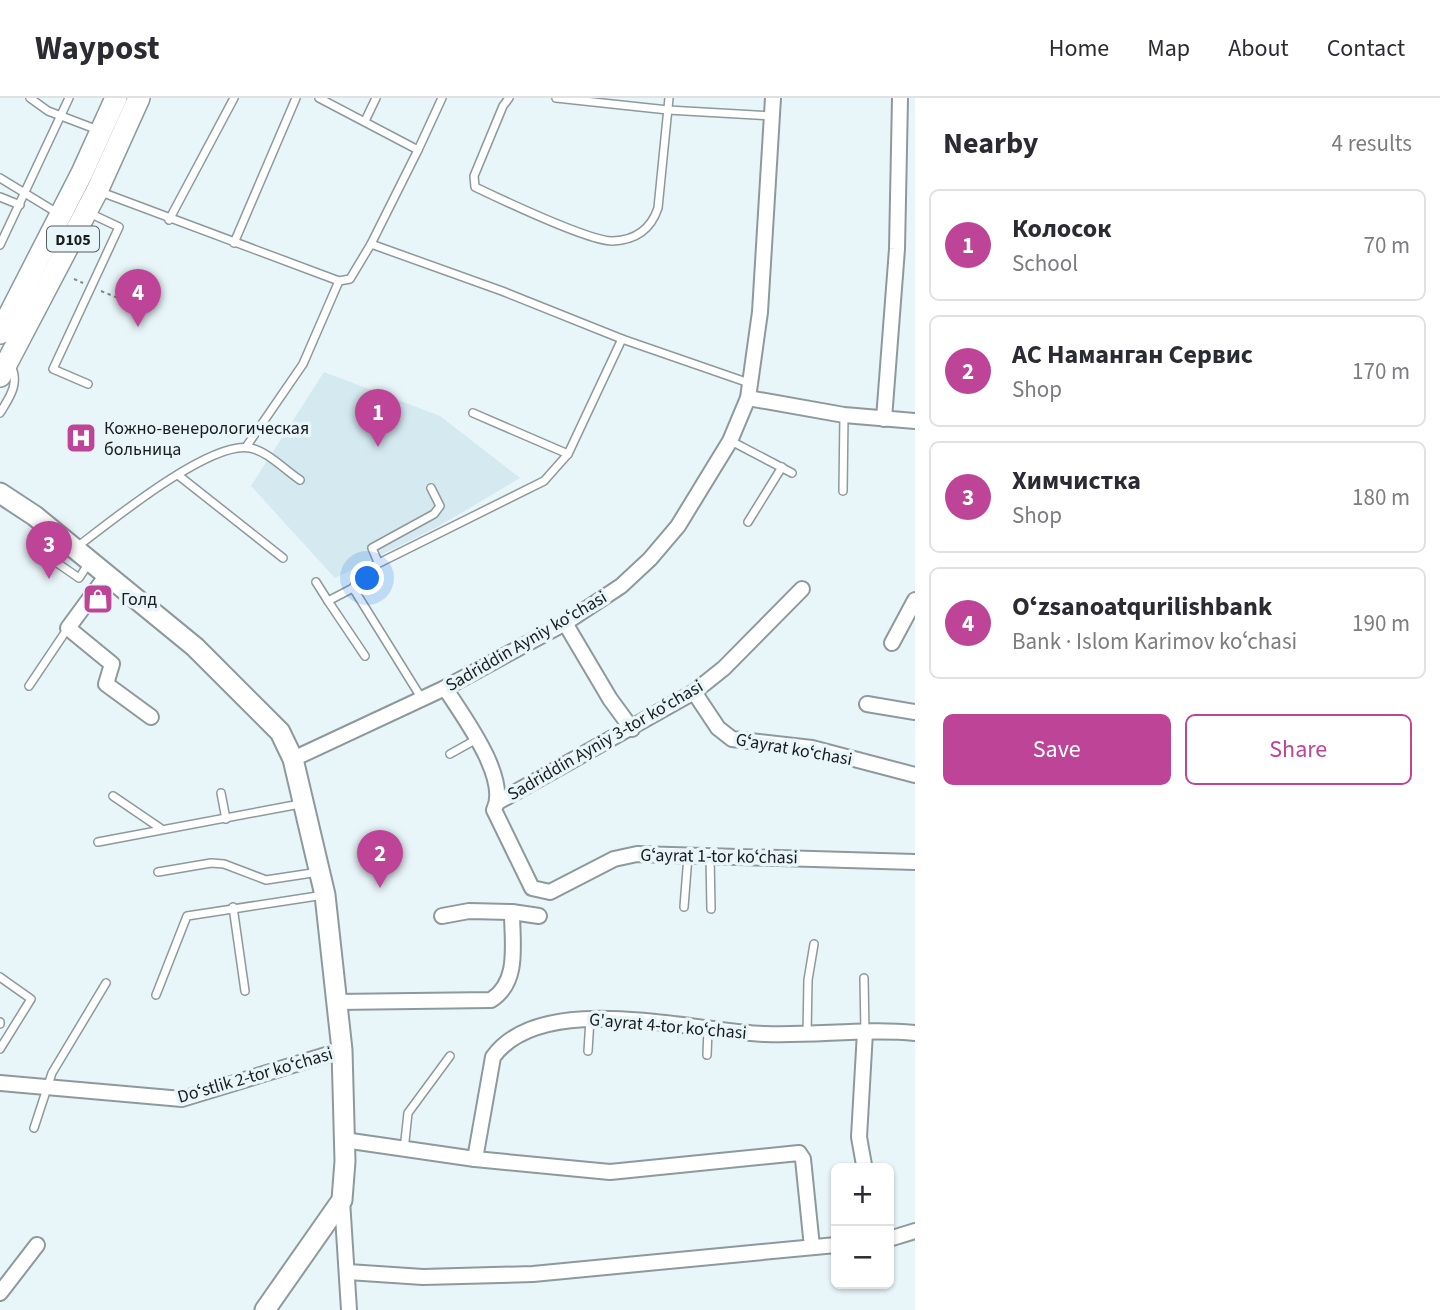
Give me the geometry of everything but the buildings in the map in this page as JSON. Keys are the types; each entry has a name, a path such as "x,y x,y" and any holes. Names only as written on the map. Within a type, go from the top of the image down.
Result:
{"main road":[{"name":"D105","path":"0,333 116,98"},
{"name":"D105","path":"4,369 97,191 139,98"}],"street":[{"name":"Sadriddin Ayniy koʻchasi","path":"293,759 445,688 565,622 621,586 650,559 697,499 730,441 749,390 760,312 773,98"},
{"path":"884,419 897,249 900,98"},
{"path":"749,390 844,415 915,421"},
{"path":"0,494 35,516 89,563 195,647 280,732 293,759 325,895 342,1050 342,1200 349,1310"},
{"path":"107,575 68,628 112,664 106,684 151,717"},
{"name":"Sadriddin Ayniy 3-tor koʻchasi","path":"498,802 694,692 724,668 802,589"},
{"path":"892,643 915,600"},
{"path":"565,622 610,699 632,729"},
{"path":"445,688 477,739 491,768 498,802"},
{"name":"Gʻayrat koʻchasi","path":"694,692 718,728 732,738 812,748 915,775"},
{"path":"867,704 915,712"},
{"name":"Gʻayrat 1-tor koʻchasi","path":"498,802 494,810 532,887 551,892 614,859 637,854 915,862"},
{"path":"442,916 478,911 539,916"},
{"path":"336,1002 491,1000 503,993 510,982 512,912"},
{"name":"G'ayrat 4-tor koʻchasi","path":"475,1159 493,1057 501,1046 517,1035 552,1023 590,1018 737,1033 915,1033"},
{"path":"864,1163 859,1137 865,1032"},
{"name":"Doʻstlik 2-tor koʻchasi","path":"0,1083 182,1099 342,1050"},
{"path":"344,1140 475,1159 610,1172 799,1153 803,1158 812,1247"},
{"path":"265,1310 342,1200"},
{"path":"894,1237 915,1231"},
{"path":"0,1293 37,1245"},
{"path":"348,1272 423,1277 533,1274 831,1245"}],"lane":[{"path":"30,98 60,116 101,131"},
{"path":"0,245 69,98"},
{"path":"169,220 234,98"},
{"path":"234,243 296,98"},
{"path":"319,98 418,150"},
{"path":"365,121 376,98"},
{"path":"97,191 338,282 350,279 371,244 442,98"},
{"path":"509,98 503,106 474,176 475,187 552,221 611,242 628,238 653,224 658,208 669,98"},
{"path":"556,98 667,110 772,116"},
{"path":"0,178 25,196 61,214"},
{"path":"0,197 20,205"},
{"path":"87,211 119,227 53,369 88,384"},
{"path":"371,244 502,291 749,390"},
{"path":"246,447 303,364 338,282"},
{"path":"328,601 354,588 363,571 378,562 514,498 544,481 568,454 622,339"},
{"path":"0,413 14,388 15,374 4,369"},
{"path":"473,413 568,454"},
{"path":"843,491 844,415"},
{"path":"730,441 792,473"},
{"path":"74,549 178,475 218,453 246,447 257,449 300,480"},
{"path":"748,522 782,467"},
{"path":"178,475 283,558"},
{"path":"378,562 372,548 434,514 440,506 431,488"},
{"path":"50,558 79,578 89,563"},
{"path":"316,582 365,656"},
{"path":"354,588 422,699"},
{"path":"29,686 68,628"},
{"path":"450,754 477,739"},
{"path":"221,793 226,819"},
{"path":"113,796 160,828"},
{"path":"98,842 160,828 226,819 304,803"},
{"path":"684,907 688,855"},
{"path":"710,855 711,909"},
{"path":"158,872 211,863 224,864 266,880 320,872"},
{"path":"156,995 187,916 325,895"},
{"path":"233,907 245,991"},
{"path":"807,1035 807,990 814,944"},
{"path":"0,977 31,999 0,1049"},
{"path":"864,978 865,1032"},
{"path":"34,1128 52,1073 106,983"},
{"path":"588,1051 590,1018"},
{"path":"707,1055 708,1028"},
{"path":"403,1150 408,1113 450,1056"}],"path":[{"path":"74,279 135,305"}],"shaded area":[{"path":"324,372 440,416 520,478 439,526 335,578 251,486"}],"place":[{"name":"Oʻzsanoatqurilishbank","path":"138,327"},
{"name":"Кожно-венерологическая больница","path":"81,438"},
{"name":"Колосок","path":"378,447"},
{"name":"Химчистка","path":"49,579"},
{"name":"Голд","path":"98,599"},
{"name":"АС Наманган Сервис","path":"380,888"}]}
